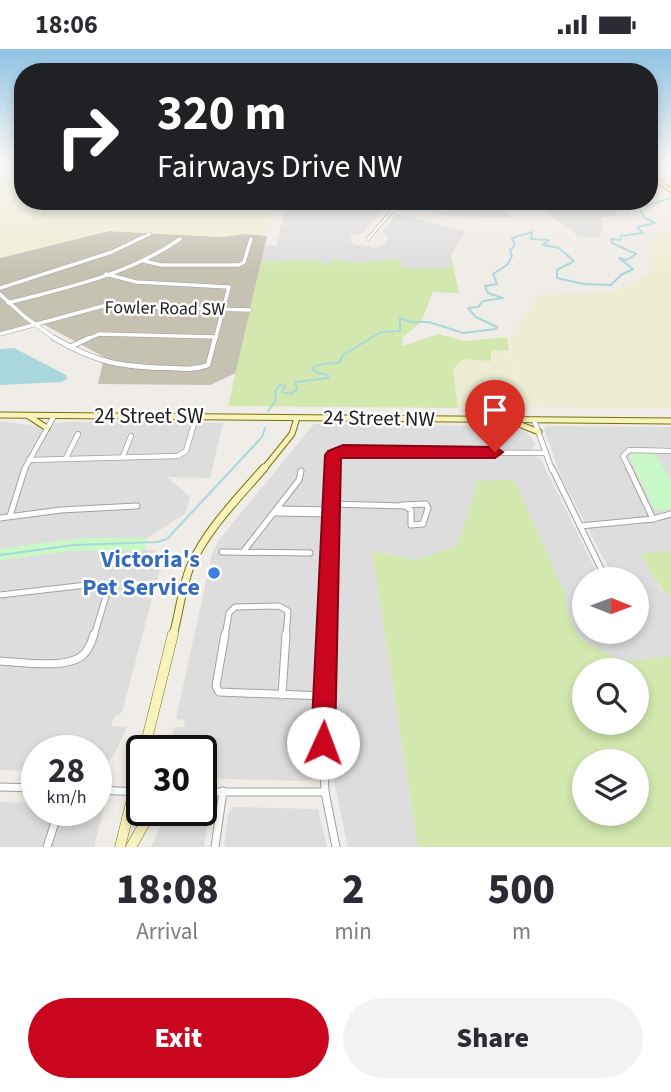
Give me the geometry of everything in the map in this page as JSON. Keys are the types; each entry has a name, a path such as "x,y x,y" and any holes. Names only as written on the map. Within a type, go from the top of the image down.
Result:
{"street":[{"path":"368,239 395,210"},
{"path":"0,286 112,252 149,234"},
{"path":"8,303 106,274 143,260 180,239"},
{"path":"143,260 161,265 239,265 244,262 251,239"},
{"path":"0,295 35,327 70,347 123,367 197,368 208,365 225,309 230,289 228,286 136,282 106,274"},
{"name":"Fowler Road SW","path":"0,334 35,327 75,312 103,306 250,310"},
{"path":"70,347 99,334 216,337"},
{"name":"24 Street SW","path":"0,415 298,418"},
{"path":"25,415 47,428"},
{"path":"10,516 17,487 54,416"},
{"path":"148,735 190,568 216,527 292,434 298,418"},
{"name":"24 Street NW","path":"298,418 671,421"},
{"path":"504,420 538,432"},
{"path":"534,420 546,453 600,567"},
{"path":"29,460 181,455 186,451 194,424"},
{"path":"66,459 78,434"},
{"path":"123,456 131,436"},
{"path":"653,519 623,456 629,450 671,451"},
{"path":"336,847 325,792 332,457 339,451 546,453"},
{"path":"243,552 299,480 301,471"},
{"path":"276,511 426,503 428,508 423,524 411,525 411,510 402,505"},
{"path":"0,518 87,507 137,506"},
{"path":"580,526 653,519 671,514"},
{"path":"222,552 310,554"},
{"path":"0,603 2,594 94,584 104,588 106,596 87,650 79,659 67,662 0,661"},
{"path":"282,695 288,611 279,606 235,607 229,613 217,689 225,694 325,696"},
{"path":"0,787 21,788"},
{"path":"217,792 325,792"},
{"path":"215,847 223,792"},
{"path":"47,847 54,826"},
{"path":"120,847 127,826"},
{"path":"131,847 143,826"}],"shaded area":[{"path":"285,210 382,210 364,232 351,236 351,243 356,245 383,245 388,238 383,231 397,214 465,231 451,255 450,268 447,269 405,268 397,259 355,263 335,259 327,264 314,260 261,262 265,246 276,246"},
{"path":"420,210 506,210 509,217 450,216"},
{"path":"544,210 617,210 616,215 600,217 603,229 598,237 579,237"},
{"path":"109,231 221,237 245,234 267,236 236,373 210,385 98,384 104,357 39,322 0,332 0,258"},
{"path":"0,421 35,426 64,422 223,423 210,478 167,477 190,497 185,514 147,538 83,538 0,549"},
{"path":"314,424 501,426 527,432 535,444 532,448 535,456 541,460 594,567 572,567 572,622 565,606 476,489 458,546 415,560 372,551 418,847 348,847 333,776 301,781 217,778 217,735 172,735 174,727 184,727 185,720 176,719 212,554 218,541"},
{"path":"546,426 671,427 671,551 641,554 648,567 608,567 561,477 544,429"},
{"path":"155,550 162,561 122,712 114,717 111,726 127,727 112,757 112,735 21,735 21,771 0,770 0,560 69,551"},
{"path":"649,568 660,588 671,595 671,656 616,658 590,644 649,644"},
{"path":"0,802 21,803 21,826 100,826 94,847 0,847"},
{"path":"233,807 318,809 327,847 224,847 228,814"},
{"path":"160,826 207,826 204,847 151,847"}],"green space":[{"path":"0,196 14,196 14,210 273,210 267,236 245,234 221,237 109,231 0,258 0,246 3,243 0,241"},
{"path":"671,227 671,408 526,405 519,399 509,338 526,316 537,295 610,292 631,286 649,272 652,239"},
{"path":"451,255 459,293 433,292 421,322 402,338 403,346 438,334 465,341 507,337 509,351 491,350 491,361 463,359 453,369 458,408 228,406 261,262 314,260 327,264 335,259 355,263 397,259 405,268 447,269 450,268"},
{"path":"491,349 509,351 519,409 458,408 453,370 463,359"},
{"path":"631,454 656,454 671,482 671,509 661,511 653,507 630,459"},
{"path":"514,480 566,595 565,606 572,622 572,644 590,644 616,658 572,658 572,735 649,735 649,658 671,656 671,847 418,847 372,551 415,560 457,546 475,481"},
{"path":"83,538 147,538 145,550 69,551 0,560 0,549"},
{"path":"671,551 671,595 661,588 640,554"}],"water":[{"path":"14,348 66,375 67,379 61,382 0,385 0,349"}],"waterway":[{"path":"658,202 671,198"},
{"path":"268,411 276,400 275,392 280,385 285,386 282,392 291,394 297,389 295,382 328,378 328,375 315,372 312,368 340,362 343,355 381,332 400,331 400,318 411,322 429,322 463,333 496,329 497,327 476,317 468,308 478,307 483,301 503,298 488,293 485,286 497,284 493,274 507,265 512,256 510,250 515,245 512,238 532,232 531,239 549,240 543,245 559,248 574,261 557,270 557,278 584,284 611,285 621,275 633,269 619,258 627,260 636,254 612,243 611,239 620,240 621,236 643,233 637,227 655,223 645,218 640,210"},
{"path":"0,555 74,545 157,542 167,539 262,437 265,428"}],"place":[{"name":"Victoria's Pet Service","path":"214,573"}],"route":[{"path":"323,743 333,455 339,451 495,452"}]}
